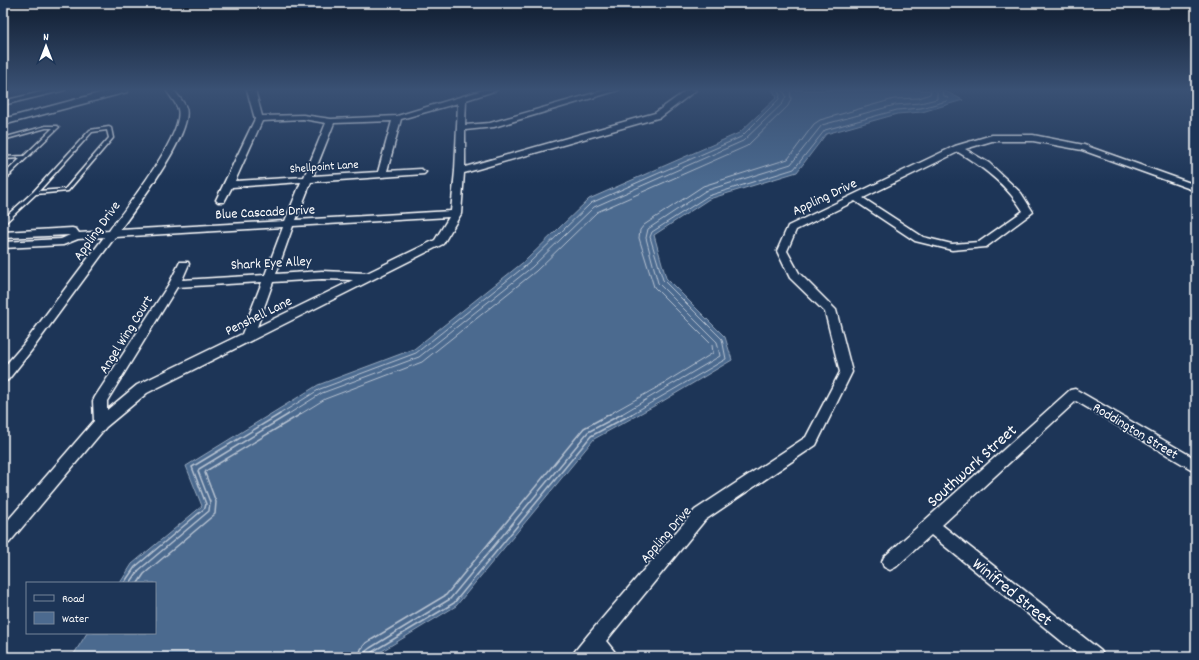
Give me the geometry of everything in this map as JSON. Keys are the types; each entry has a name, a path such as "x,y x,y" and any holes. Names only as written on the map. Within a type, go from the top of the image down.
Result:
{"street":[{"name":"Appling Drive","path":"3,376 27,348 112,234 162,163 181,126 181,121"},
{"path":"221,200 258,121"},
{"path":"247,338 307,179 331,121 335,121"},
{"path":"382,174 396,121"},
{"name":"Penshell Lane","path":"3,538 101,423 142,389 439,242 456,214 460,171 462,121"},
{"path":"462,128 491,125 506,121"},
{"path":"460,171 637,121"},
{"name":"Appling Drive","path":"581,657 700,515 811,441 846,372 830,310 794,275 782,251 792,228 958,148 992,138 1033,138 1084,148 1196,188"},
{"path":"857,198 919,239 952,247 982,245 1028,212 1018,195 997,175 986,165 958,148"},
{"name":"Shellpoint Lane","path":"229,184 421,172"},
{"name":"Blue Cascade Drive","path":"3,245 63,242 76,236 456,214"},
{"name":"Blue Cascade Drive","path":"3,235 72,231 76,236"},
{"name":"Angel Wing Court","path":"101,423 100,401 174,284 184,264"},
{"name":"Shark Eye Alley","path":"174,284 322,275 370,277"},
{"name":"Roddington Street","path":"1075,394 1196,466"},
{"name":"Southwark Street","path":"890,562 1075,394"},
{"name":"Winifred Street","path":"931,525 1095,657"},
{"path":"594,641 608,657"}],"lane":[{"path":"3,139 46,127 57,127 4,176"},
{"path":"3,222 35,193 91,131 108,128 110,138 66,190 35,193"},
{"path":"3,158 24,157"}],"water":[{"path":"752,121 873,121 826,134 797,172 709,199 654,235 666,278 725,337 732,360 663,401 594,439 456,606 372,657 72,657 86,634 156,634 156,582 121,582 132,564 202,506 186,466 318,385 414,349 526,260 589,199 739,133"}]}
